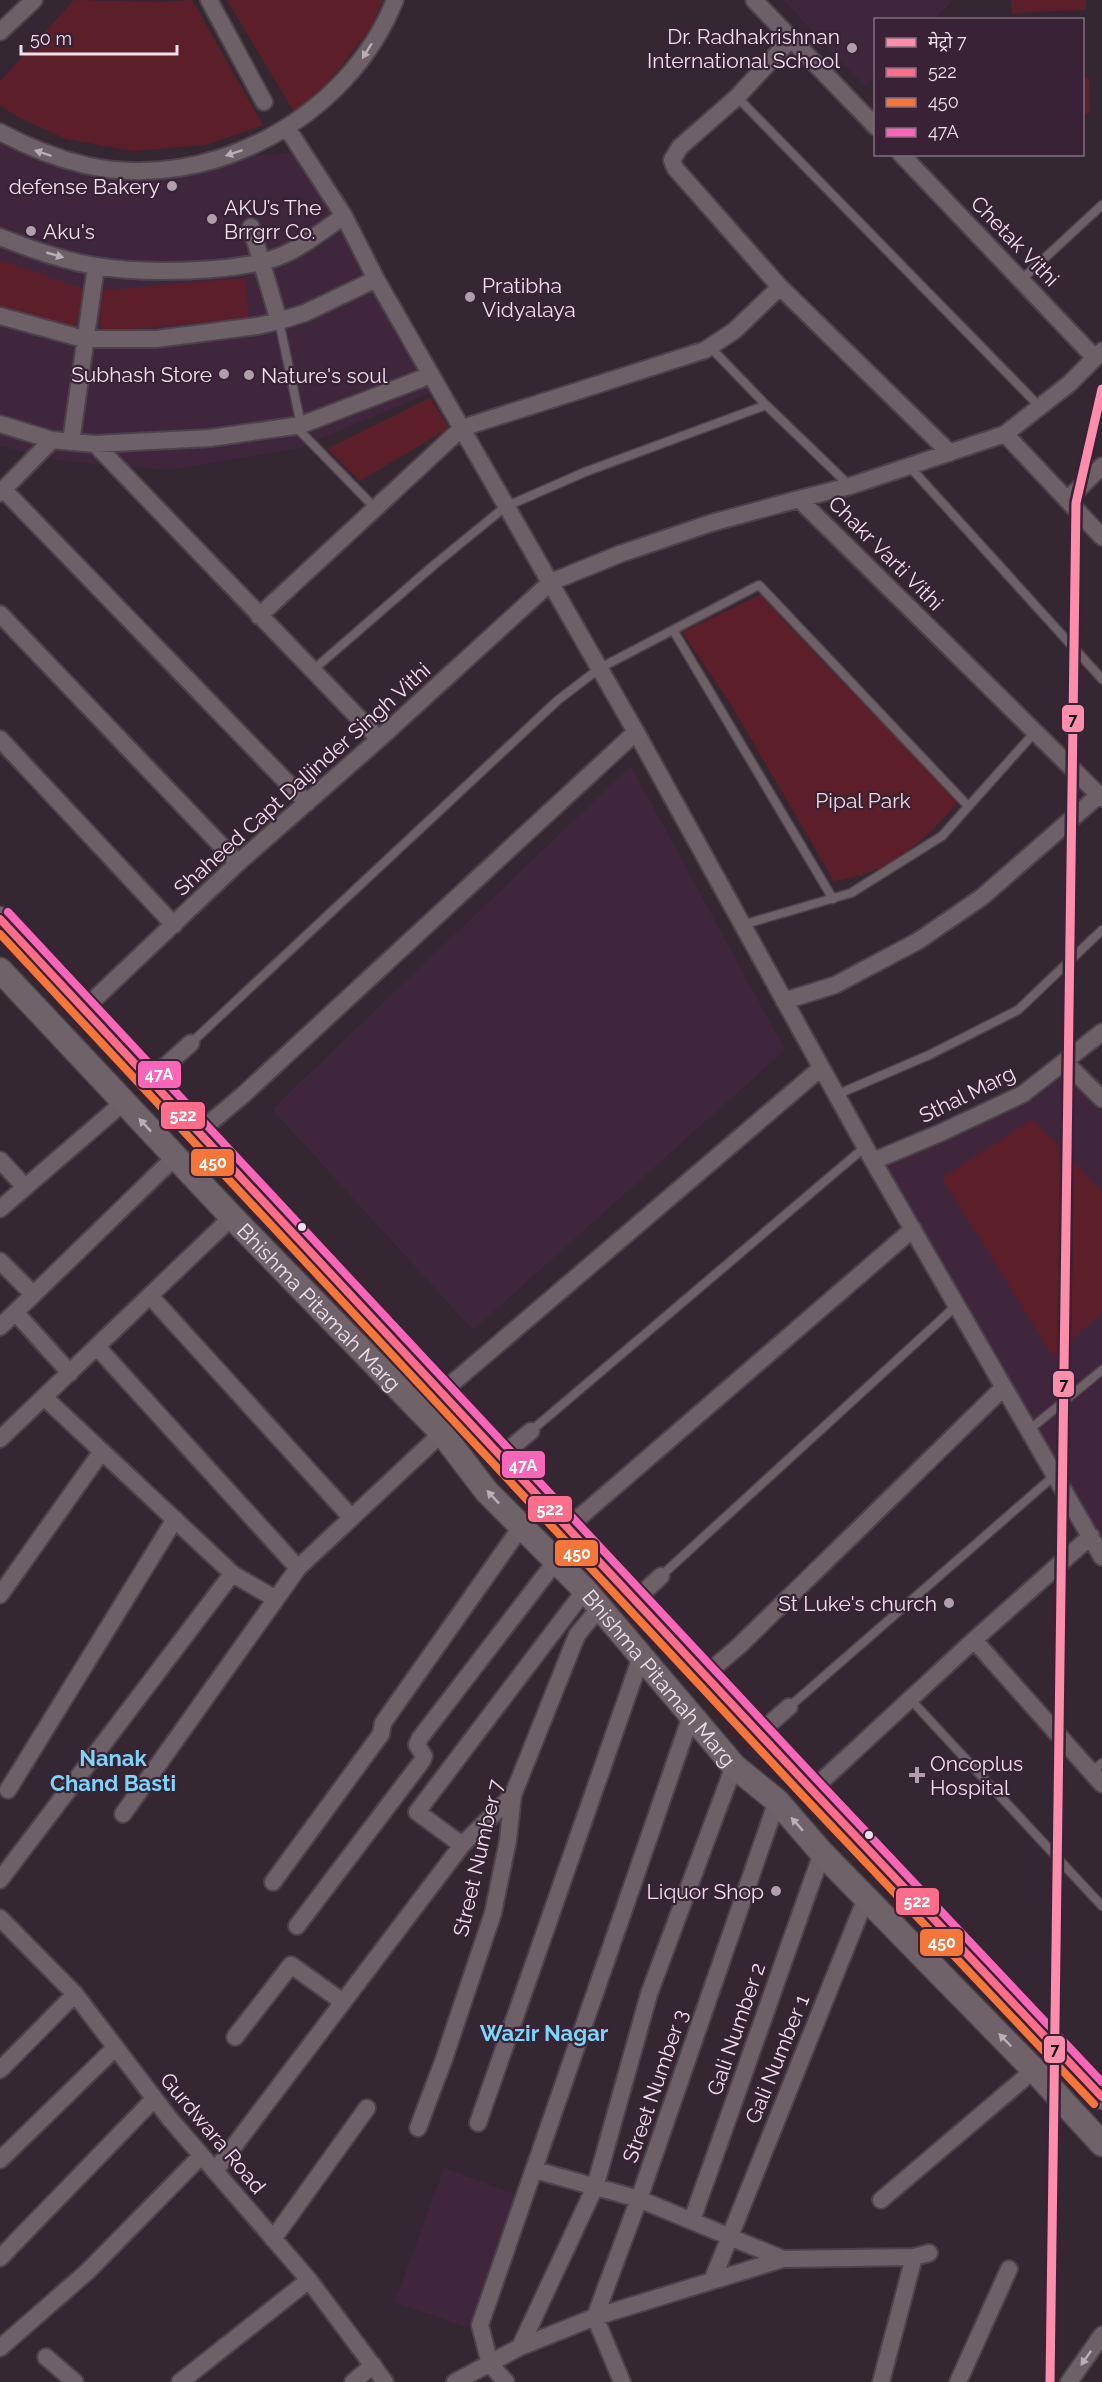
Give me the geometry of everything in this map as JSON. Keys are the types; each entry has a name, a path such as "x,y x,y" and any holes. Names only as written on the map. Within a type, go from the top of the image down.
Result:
{"main road":[{"name":"Bhishma Pitamah Marg","path":"0,919 812,1790 1102,2097"},
{"name":"Bhishma Pitamah Marg","path":"0,970 232,1217 442,1433 487,1492 592,1598 734,1766 777,1801 822,1853 1034,2070 1102,2144"}],"street":[{"path":"0,32 34,0"},
{"path":"209,0 264,102"},
{"path":"0,132 37,151 87,166 139,171 190,166 240,152 287,128 327,97 362,60 388,17 395,0"},
{"path":"754,0 874,125"},
{"path":"791,39 737,97 680,147 672,160 675,168 780,287 950,453"},
{"path":"287,128 344,216 376,279 600,668 869,1154 1102,1557"},
{"name":"Chetak Vithi","path":"904,156 1021,280 1099,354"},
{"path":"0,237 96,266 177,270 222,268 262,262 298,247 344,216"},
{"path":"251,226 279,321"},
{"path":"71,442 96,266"},
{"path":"0,316 84,339 156,339 279,321 305,313 376,279"},
{"path":"259,616 462,428 710,347 734,331 780,287"},
{"path":"799,499 850,486 1005,434 1069,384 1099,354"},
{"path":"0,424 52,440 95,444 210,438 298,425 431,375"},
{"path":"1005,434 1102,537"},
{"path":"52,440 2,491 307,803"},
{"path":"95,444 379,740"},
{"path":"1067,500 1102,466"},
{"name":"Chakr Varti Vithi","path":"551,582 620,554 711,523 799,499 1101,796"},
{"name":"Shaheed Capt Daljinder Singh Vithi","path":"84,1009 174,926 237,863 379,740 551,582"},
{"path":"0,614 237,863"},
{"path":"199,1132 243,1095 636,732"},
{"path":"0,739 174,926"},
{"path":"784,1001 835,985 918,941 982,897 1101,796"},
{"name":"Sthal Marg","path":"869,1154 940,1133 1023,1094 1102,1032"},
{"path":"150,1080 190,1043"},
{"path":"1065,1062 1102,1099"},
{"path":"442,1392 821,1068"},
{"path":"0,1209 124,1102"},
{"path":"0,1327 175,1157"},
{"path":"0,1160 26,1187"},
{"path":"0,1439 98,1348 232,1217"},
{"path":"567,1528 913,1229"},
{"path":"0,1261 33,1294"},
{"path":"151,1297 351,1517"},
{"path":"16,1313 70,1373"},
{"path":"98,1348 298,1568"},
{"path":"705,1675 739,1646 1004,1387"},
{"path":"45,1398 232,1574 276,1599"},
{"path":"501,1456 531,1431"},
{"path":"123,1814 298,1568 442,1433"},
{"path":"0,1595 102,1451"},
{"path":"8,1790 174,1519"},
{"path":"273,1882 381,1734 383,1723 521,1527"},
{"path":"812,1790 974,1640 1091,1536"},
{"path":"297,1926 423,1761 424,1756 417,1745 420,1738 556,1561"},
{"path":"0,1880 232,1574"},
{"path":"635,1600 662,1576"},
{"path":"462,1845 417,1812 592,1598"},
{"name":"Street Number 7","path":"418,2128 444,2059 493,1912 508,1840 513,1795 592,1598"},
{"path":"974,1640 1098,1773"},
{"path":"478,2123 641,1657"},
{"path":"759,1733 789,1707"},
{"path":"506,2382 490,2364 480,2325 691,1716"},
{"path":"520,2347 595,2187 650,1994 734,1766"},
{"path":"215,2171 462,1845 513,1795"},
{"name":"Street Number 3","path":"595,2317 639,2199 777,1801"},
{"name":"Gali Number 2","path":"692,2220 822,1853"},
{"name":"Gali Number 1","path":"712,2281 866,1898"},
{"name":"Gurdwara Road","path":"0,1918 75,1994 200,2157 215,2171 309,2280 385,2382"},
{"path":"235,2037 291,1965 343,2002"},
{"path":"0,2070 75,1994"},
{"path":"0,2160 115,2048"},
{"path":"881,2200 1034,2070"},
{"path":"0,2258 154,2099"},
{"path":"273,2239 367,2108"},
{"path":"0,2348 88,2271 200,2157"},
{"path":"535,2170 639,2199 783,2259"},
{"path":"456,2382 520,2347 595,2317 783,2259 922,2255 881,2382"},
{"path":"958,2382 1009,2269"},
{"path":"180,2382 309,2280"},
{"path":"595,2317 622,2382"},
{"path":"1069,2382 1102,2335"},
{"path":"46,2357 75,2382"},
{"path":"353,2382 373,2365"}],"lane":[{"path":"737,97 1040,407"},
{"path":"1021,280 1102,205"},
{"path":"279,321 298,425 376,508"},
{"path":"710,347 850,486"},
{"path":"313,670 434,565 506,507 585,472 766,405"},
{"path":"909,466 1102,679"},
{"path":"190,1043 541,715 600,668 759,585 968,806"},
{"path":"673,630 832,899"},
{"path":"742,925 851,893 942,836 1035,732"},
{"path":"836,1095 929,1055 1018,1010 1102,930"},
{"path":"531,1431 869,1154"},
{"path":"662,1576 957,1305"},
{"path":"1029,1430 1102,1370"},
{"path":"789,1707 1055,1475"},
{"path":"911,1700 1102,1906"}],"shaded area":[{"name":"Dr. Radhakrishnan International School","path":"783,0 954,0 935,18 874,18 874,77 865,86"},
{"path":"0,125 36,148 132,171 248,156 305,152 439,389 298,448 172,470 61,461 0,446"},
{"path":"631,766 785,1050 473,1330 272,1109"},
{"path":"1065,1062 1102,1099 1102,1557 873,1161 1023,1094"},
{"path":"444,2168 517,2195 468,2328 395,2302"}],"green space":[{"path":"74,0 160,2 192,0 263,125 206,145 133,151 66,139 18,117 0,105 0,81"},
{"path":"227,0 383,0 370,30 322,90 294,112"},
{"path":"1011,0 1086,0 1086,10 1012,13"},
{"path":"1084,78 1089,78 1090,113 1084,113"},
{"path":"0,260 87,290 73,331 0,306"},
{"path":"245,278 249,318 101,332 98,291"},
{"path":"430,398 449,428 360,481 327,449"},
{"name":"Pipal Park","path":"760,595 958,802 918,843 888,863 871,871 834,881 730,703 682,632"},
{"path":"1032,1119 1102,1191 1102,1313 1053,1356 942,1178"}],"metro line":[{"name":"7","path":"1050,2382 1076,503 1102,389"}],"transit line":[{"name":"47A","path":"8,912 1102,2082"},
{"name":"522","path":"0,919 812,1790 1102,2097"},
{"name":"450","path":"0,934 804,1797 1094,2104"}],"place":[{"name":"Dr. Radhakrishnan International School","path":"852,48"},
{"name":"defense Bakery","path":"172,186"},
{"name":"AKU’s The Brrgrr Co.","path":"212,219"},
{"name":"Aku's","path":"31,231"},
{"name":"Pratibha Vidyalaya","path":"470,297"},
{"name":"Subhash Store","path":"224,374"},
{"name":"Nature's soul","path":"249,375"},
{"name":"St Luke's church","path":"949,1603"},
{"name":"Oncoplus Hospital","path":"917,1775"},
{"name":"Liquor Shop","path":"776,1891"}],"district":[{"name":"Nanak Chand Basti","path":"113,1770"},
{"name":"Wazir Nagar","path":"544,2033"}]}
